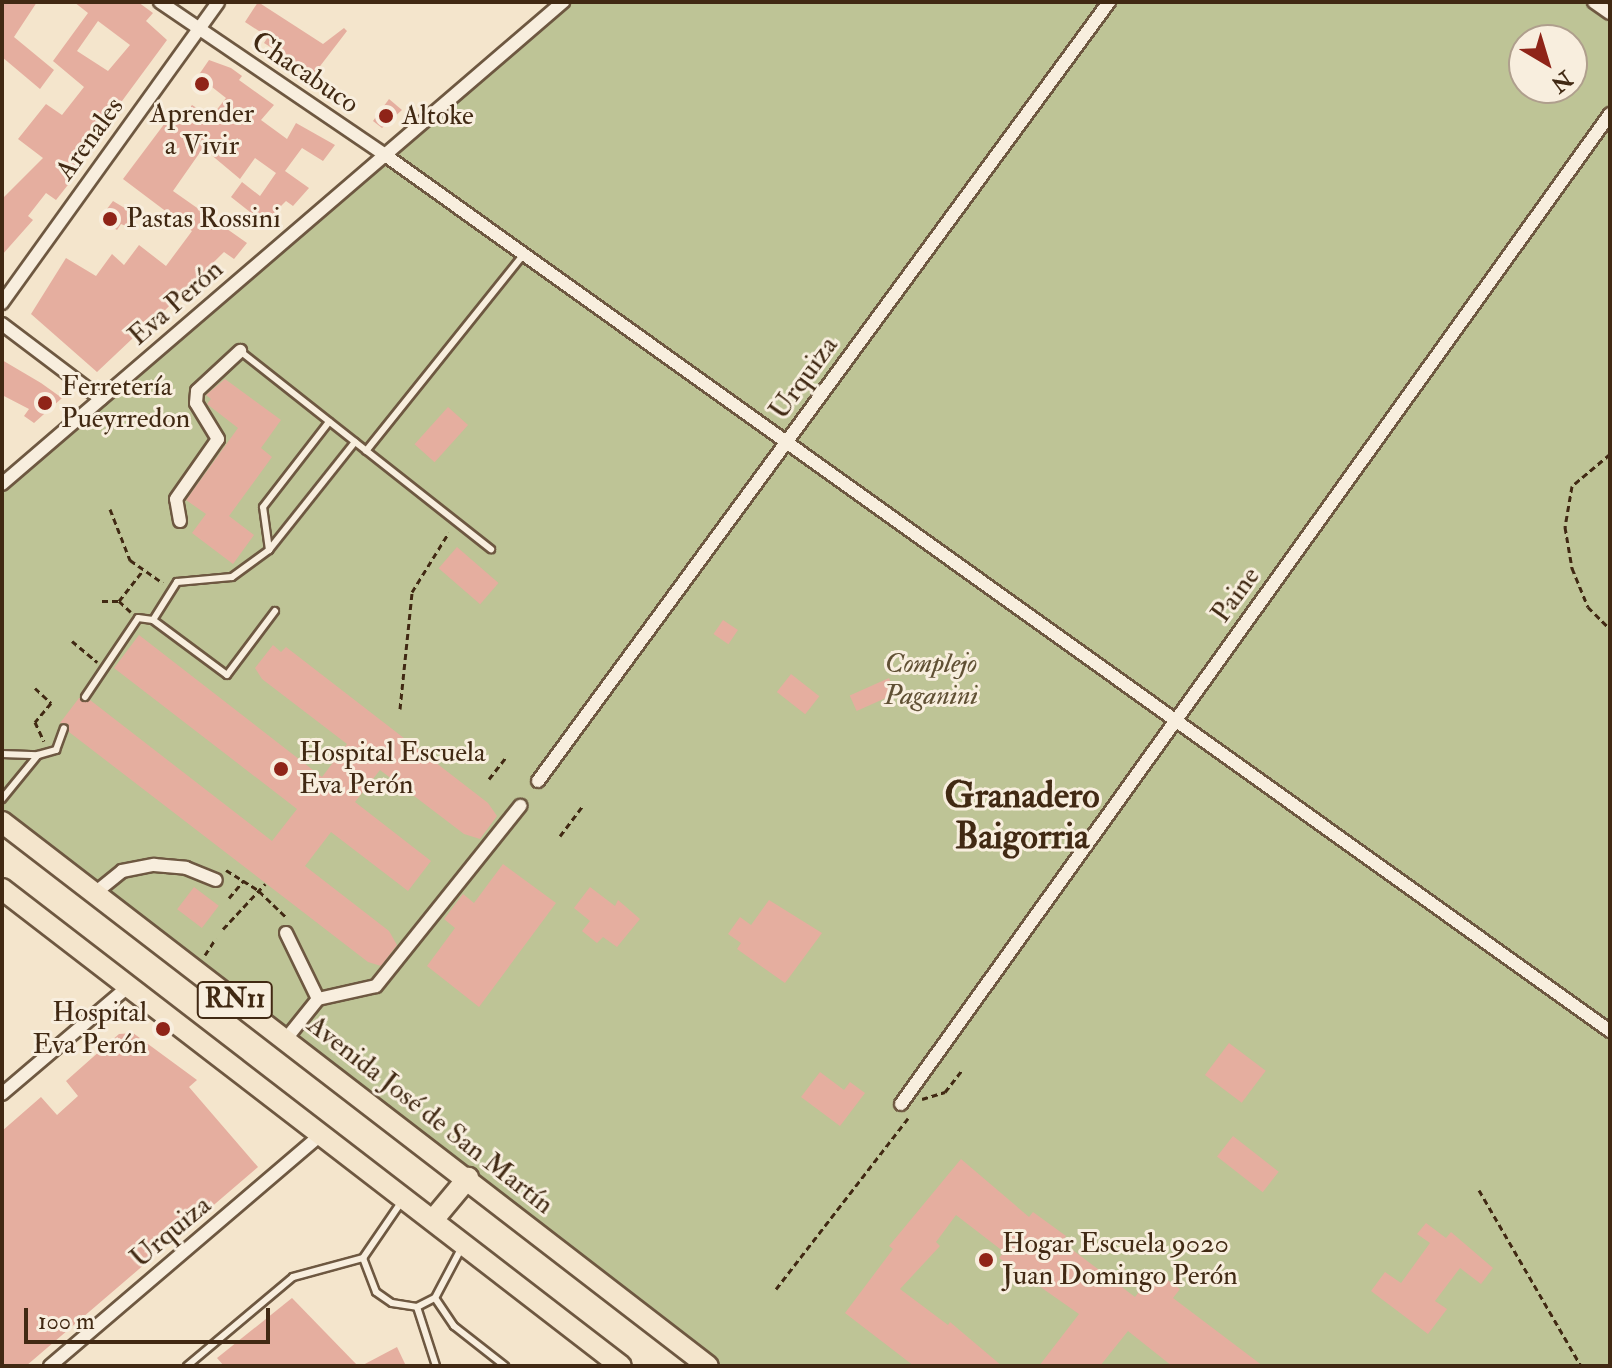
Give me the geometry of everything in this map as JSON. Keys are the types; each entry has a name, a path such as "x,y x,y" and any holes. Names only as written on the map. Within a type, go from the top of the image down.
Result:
{"main road":[{"name":"Avenida José de San Martín","path":"2,822 468,1178 708,1366"},
{"name":"RN11","path":"2,889 621,1366"},
{"path":"433,1220 468,1178"}],"street":[{"name":"Chacabuco","path":"160,2 385,155 1610,1031"},
{"name":"Arenales","path":"2,303 218,2"},
{"name":"Eva Perón","path":"2,484 563,2"},
{"name":"Urquiza","path":"538,781 1109,2"},
{"path":"1594,2 1610,13"},
{"name":"Paine","path":"901,1104 1610,114"},
{"path":"2,324 101,399"},
{"path":"180,521 176,499 218,439 196,403 197,391 240,351"},
{"path":"286,1039 318,999 376,986 520,806"},
{"path":"95,893 122,871 154,865 219,875"},
{"path":"288,929 318,999"},
{"path":"2,1094 129,986"},
{"name":"Urquiza","path":"50,1366 322,1134"}],"lane":[{"path":"366,451 524,254"},
{"path":"240,351 491,549"},
{"path":"269,550 263,507 329,422"},
{"path":"153,620 170,587 232,577 269,550 355,442"},
{"path":"85,697 102,666 138,618 153,620 227,675 275,611"},
{"path":"2,754 38,755 56,750 64,728"},
{"path":"2,799 38,755"},
{"path":"187,1366 293,1277 363,1258 404,1198"},
{"path":"363,1258 376,1292 392,1303 417,1307 435,1298 464,1244"},
{"path":"435,1298 454,1326 505,1366"},
{"path":"417,1307 436,1366"}],"path":[{"path":"1610,454 1572,486 1565,527 1572,568 1588,607 1610,629"},
{"path":"110,509 130,560 142,572 170,587"},
{"path":"400,709 412,592 430,556 457,522"},
{"path":"102,601 119,601 142,572"},
{"path":"72,641 102,666"},
{"path":"35,688 51,703 35,722 49,752"},
{"path":"489,779 506,757"},
{"path":"560,836 583,806"},
{"path":"219,875 244,880 259,891 288,929"},
{"path":"229,898 244,880"},
{"path":"223,929 265,884"},
{"path":"195,969 216,938"},
{"path":"920,1101 945,1092 962,1070"},
{"path":"776,1289 912,1113"},
{"path":"1479,1190 1581,1366"}],"green space":[{"name":"Complejo Paganini","path":"563,2 1594,2 1610,13 1610,1366 708,1366 2,822 2,484"}],"building":[{"path":"2,2 37,2 14,37 54,70 40,89 2,57"},
{"path":"74,2 138,2 153,13 146,21 167,40 66,177 71,181 56,200 46,193 28,216 33,220 2,255 2,199 43,158 18,139 46,104 62,115 84,87 53,61 88,13","holes":["98,21 130,45 108,71 77,51"]},
{"path":"258,2 323,44 344,28 347,31 314,74 264,43 268,37 245,22"},
{"path":"209,60 231,68 242,76 239,80 274,105 261,120 287,139 296,123 335,145 323,161 302,148 285,171 309,188 293,206 286,201 264,223 231,197 242,182 260,196 276,173 255,158 240,179 203,148 173,191 247,243 234,259 224,252 154,321 158,324 137,341 133,338 97,372 31,314 66,258 96,276 112,254 124,265 139,245 166,266 192,231 123,179 168,119 176,125 192,105 211,117 226,98 198,76"},
{"name":"Altoke","path":"389,99 402,110 382,128 373,121"},
{"path":"113,201 138,216 128,227 121,224 117,230 100,218"},
{"path":"2,360 62,398 34,423 24,416 29,409 2,395"},
{"path":"225,379 281,420 261,448 272,457 229,516 254,535 233,564 192,533 206,514 186,500 238,428 207,404 211,399 206,395"},
{"path":"448,407 468,425 435,462 415,444"},
{"path":"457,547 499,583 480,604 439,568"},
{"path":"723,620 738,630 728,644 713,634"},
{"name":"Hospital Escuela Eva Perón","path":"139,635 322,777 347,744 262,679 255,668 273,645 281,652 286,647 488,803 497,816 480,839 464,834 380,770 355,802 431,861 408,891 331,832 305,866 389,931 397,945 381,966 368,962 69,732 68,724 60,723 79,698 90,700 272,841 297,809 114,668"},
{"path":"791,674 819,696 805,714 777,692"},
{"path":"889,678 896,694 857,711 850,695"},
{"path":"503,864 556,903 479,1007 427,966 455,928 444,919 463,894 474,903"},
{"path":"194,887 219,906 202,928 177,909"},
{"path":"590,887 615,906 618,900 640,919 617,947 603,937 597,943 582,931 590,921 574,908"},
{"path":"769,900 822,933 785,983 737,949 741,943 728,934 740,917 751,925"},
{"path":"133,1033 197,1080 189,1087 258,1167 26,1366 2,1366 2,1131 41,1097 57,1115 78,1096 66,1081 119,1034"},
{"path":"1229,1043 1266,1071 1242,1103 1205,1075"},
{"path":"820,1072 844,1090 850,1082 865,1093 840,1126 801,1097"},
{"path":"1233,1136 1279,1172 1263,1192 1217,1156"},
{"name":"Hogar Escuela 9020 Juan Domingo Perón","path":"961,1159 1029,1217 1033,1212 1066,1236 1062,1242 1135,1297 1155,1271 1180,1289 1173,1298 1263,1366 1172,1366 1128,1331 1100,1366 1039,1366 1079,1314 999,1258 1004,1252 956,1215 936,1242 940,1246 900,1289 948,1325 950,1322 1002,1366 914,1366 845,1313 893,1249 889,1246"},
{"path":"1426,1223 1446,1238 1451,1232 1493,1268 1481,1284 1460,1268 1435,1301 1447,1309 1428,1334 1371,1291 1385,1272 1401,1283 1430,1243 1417,1234"},
{"path":"292,1298 358,1366 224,1366 217,1358"},
{"path":"397,1347 406,1366 361,1366"}],"place":[{"name":"Aprender a Vivir","path":"202,84"},
{"name":"Altoke","path":"386,116"},
{"name":"Pastas Rossini","path":"110,219"},
{"name":"Ferretería Pueyrredon","path":"45,403"},
{"name":"Hospital Escuela Eva Perón","path":"281,769"},
{"name":"Hospital Eva Perón","path":"163,1029"},
{"name":"Hogar Escuela 9020 Juan Domingo Perón","path":"986,1260"}],"district":[{"name":"Granadero Baigorria","path":"1022,816"}]}
